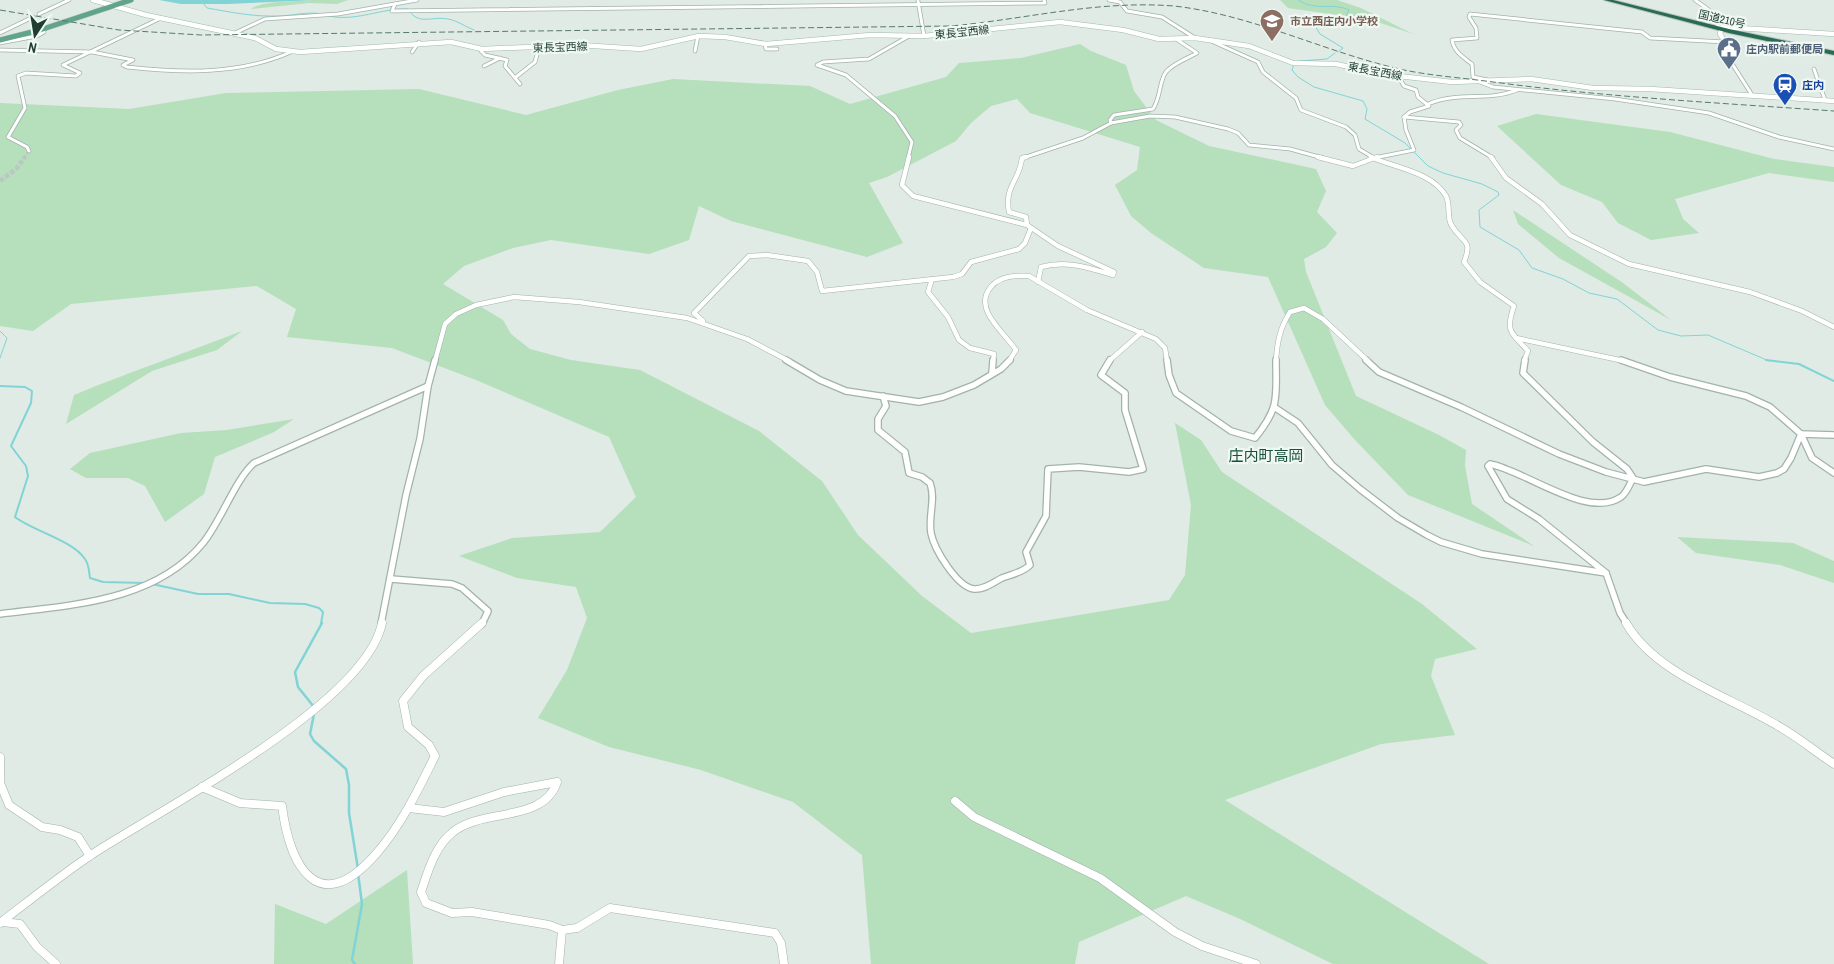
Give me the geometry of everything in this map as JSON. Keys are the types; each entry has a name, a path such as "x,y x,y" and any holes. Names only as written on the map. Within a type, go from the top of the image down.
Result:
{"highway":[{"name":"国道210号","path":"1607,0 1719,29 1834,53"}],"main road":[{"name":"東長宝西線","path":"93,0 161,18 235,33 261,40 276,49 291,52 419,42 454,42 482,49 589,45 641,49 698,36 725,37 765,44 806,42 870,35 924,36 1053,22 1123,30 1160,39 1195,38 1209,40 1258,48 1276,58 1293,63 1336,64 1398,76 1452,82 1531,79 1593,88 1650,88 1834,101"},
{"path":"0,42 129,1"},
{"path":"1731,51 1719,29 1732,26 1834,34"}],"street":[{"path":"39,14 69,0"},
{"path":"235,33 265,19 338,14 417,0"},
{"path":"395,4 392,11 919,2 1045,2 1044,0"},
{"path":"1109,0 1120,2 1127,11 1162,17 1195,38"},
{"path":"1695,0 1709,10 1719,29"},
{"path":"919,2 924,36"},
{"path":"1498,81 1473,77 1472,64 1455,51 1452,40 1477,38 1476,28 1469,15 1642,32 1650,38 1725,42"},
{"path":"0,33 33,17"},
{"path":"29,151 28,147 8,137 25,108 18,76 26,73 76,76 80,73 63,65 161,18"},
{"path":"696,51 698,36"},
{"path":"909,36 890,50 868,60 823,62 817,65 846,75 894,116 907,131 912,142 902,185 907,192 1029,227 1058,246 1114,272 1113,275 1074,265 1050,264 1041,267 1038,282"},
{"path":"1111,123 1110,120 1114,115 1153,110 1159,100 1163,77 1167,70 1197,53 1176,39"},
{"path":"1209,40 1258,62 1262,72 1296,98 1303,111 1339,122 1354,134 1358,148 1366,154 1420,177 1444,194 1447,199 1449,223 1470,248 1464,262 1468,270 1486,287 1514,306 1508,323 1510,330 1528,351 1522,367 1524,373 1593,442 1627,468 1633,478 1631,486 1615,502 1609,505 1595,504 1546,487 1499,464 1490,464 1488,466 1507,499 1539,519 1606,573 1620,613 1631,632 1663,664 1678,674 1781,727 1834,764"},
{"path":"412,52 419,42"},
{"path":"765,44 768,46 766,49 777,49"},
{"path":"516,78 522,75 528,66 535,62 539,47"},
{"path":"482,49 481,51 485,55 507,60 505,66 520,84"},
{"path":"0,50 86,53 133,60 123,65 127,66 173,72 256,65 291,52"},
{"path":"1731,51 1731,62 1752,95"},
{"path":"484,66 500,58"},
{"path":"1814,69 1825,100"},
{"path":"1398,76 1404,86 1416,90 1418,97 1428,104"},
{"path":"1480,82 1490,86 1517,90 1615,99 1710,113 1780,137 1834,149"},
{"path":"1404,117 1410,112 1428,108 1428,104 1444,98 1506,95 1517,90"},
{"path":"713,328 694,313 749,256 766,255 808,261 817,272 822,292 953,278 962,274 971,262 1019,249 1025,242 1029,227 1026,216 1009,212 1008,196 1013,181 1022,172 1022,158 1083,138 1111,123 1150,116 1175,117 1228,129 1238,133 1249,145 1290,149 1340,164 1361,165 1375,157 1414,150 1406,130 1404,117"},
{"path":"1404,117 1420,120 1459,122 1461,124 1456,133 1460,138 1492,157 1500,172 1542,204 1561,228 1570,236 1602,250 1616,259 1658,271 1750,292 1802,311 1834,327"},
{"path":"2,922 90,856 274,741 338,690 368,656 376,642 391,579 406,495 420,439 428,386 445,324 456,314 476,305 514,296 668,314 713,328 765,348 809,372 817,380 847,391 919,402 931,402 952,395 992,373 1014,356 1016,350 984,308 984,300 987,290 1001,279 1015,275 1029,276 1087,310 1156,339 1165,348 1169,375 1176,392 1231,431 1255,438 1265,428 1274,407 1277,343 1281,328 1290,312 1304,308 1323,319 1379,372 1461,407 1559,454 1606,472 1644,482 1657,481 1692,470 1706,469 1758,477 1777,473 1784,469 1791,458 1801,434"},
{"path":"932,279 928,292 934,302 948,316 959,340 968,347 989,351 994,354 992,373"},
{"path":"883,396 886,406 878,419 878,430 902,446 908,456 909,473 931,484 933,496 928,517 931,538 961,584 973,590 984,588 1008,576 1022,573 1030,565 1026,552 1046,516 1048,469 1079,467 1129,472 1143,469 1125,410 1125,393 1101,375 1102,369 1111,359 1142,332"},
{"path":"1516,338 1621,360 1670,377 1746,396 1770,407 1801,434 1812,458 1834,474"},
{"path":"0,614 137,590 161,580 183,564 202,545 231,500 248,468 254,463 428,386"},
{"path":"1274,407 1298,423 1332,465 1360,489 1398,518 1427,535 1441,542 1482,554 1606,573"},
{"path":"1801,434 1834,435"},
{"path":"202,787 219,796 256,808 282,806 286,836 308,879 320,885 335,885 356,876 386,841 409,808 435,756 429,745 408,726 403,701 412,686 486,619 488,611 462,588 452,584 391,579"},
{"path":"0,756 0,783 9,805 42,827 60,830 78,837 90,856"},
{"path":"409,808 444,812 504,792 557,782 557,790 550,798 534,806 455,830 432,860 421,892 426,903 452,913 472,912 549,925 562,930 577,928 610,908 775,933 781,943 784,964"},
{"path":"955,801 974,817 1100,878 1175,932 1202,946 1256,964"},
{"path":"2,922 20,924 36,947 56,964"},
{"path":"559,964 562,930"}],"green space":[{"path":"315,0 348,0 337,4 309,3 251,9 264,4"},
{"path":"1280,0 1337,0 1361,8 1413,34 1372,20 1288,8"},
{"path":"1080,44 1091,51 1126,65 1134,91 1156,120 1209,146 1316,169 1326,191 1317,212 1337,233 1326,247 1304,259 1306,272 1356,396 1439,435 1466,450 1465,466 1472,504 1534,546 1408,495 1355,440 1325,405 1268,277 1204,268 1151,233 1131,216 1115,185 1137,170 1140,147 1030,113 1017,99 991,106 971,123 956,141 887,177 869,183 903,243 867,257 731,221 699,206 689,240 649,254 551,240 513,248 464,266 443,284 503,320 511,334 530,349 571,360 640,370 759,431 822,481 858,535 922,596 971,633 1169,600 1185,575 1191,505 1175,423 1201,440 1222,472 1422,604 1477,649 1435,659 1431,676 1455,735 1381,744 1225,800 1489,964 1333,964 1238,918 1186,896 1079,942 1075,964 871,964 862,855 793,802 701,770 609,747 538,718 567,670 587,618 576,587 517,578 459,556 512,538 600,532 636,497 609,437 476,380 392,348 287,337 296,309 257,286 71,304 33,331 0,326 0,103 129,109 226,93 419,89 526,115 618,90 673,79 810,86 850,104 946,77 959,63 1021,58"},
{"path":"1536,114 1670,132 1774,159 1834,167 1834,182 1769,173 1675,199 1683,219 1699,233 1651,240 1618,223 1602,202 1561,185 1497,126"},
{"path":"1513,210 1623,283 1671,320 1559,258 1518,224"},
{"path":"242,331 217,350 152,371 66,424 74,395"},
{"path":"294,419 274,432 215,457 204,494 165,522 145,486 128,478 86,478 70,469 90,453 181,433 227,430"},
{"path":"1677,537 1793,543 1834,561 1834,583 1780,565 1696,553"},
{"path":"407,870 413,964 274,964 275,904 326,924"}],"water":[{"path":"159,0 317,0 181,4"}],"waterway":[{"path":"1298,0 1305,4 1349,10 1345,19 1315,26 1320,34 1343,48 1338,52"},
{"path":"203,3 207,8 251,15 322,14"},
{"path":"329,16 349,17 408,9 412,14 421,19 442,18 458,22 474,30"},
{"path":"1301,61 1327,59 1335,53"},
{"path":"1294,64 1292,70 1298,77 1314,87 1363,101 1367,109 1365,119 1405,143 1428,166 1443,173 1482,184 1498,192 1499,195 1479,210 1480,227 1519,250 1532,268 1563,279 1589,293 1617,299 1658,330 1681,336 1708,335 1767,360"},
{"path":"0,331 7,338 0,358"},
{"path":"1767,360 1799,364 1834,381"},
{"path":"0,386 25,387 32,391 31,403 11,446 26,466 28,476 15,517 79,552 87,563 90,578 103,582 145,583"},
{"path":"152,584 198,594 229,594 270,603 305,604 319,608 323,612 321,624"},
{"path":"314,707 298,687 295,672 322,623"},
{"path":"314,714 310,734 314,741 346,769 349,785 349,813 358,869"},
{"path":"355,964 352,960 362,904 358,873"}],"tunnel":[{"path":"24,158 29,151"},
{"path":"0,181 16,169 25,157"}],"railway":[{"path":"0,10 119,30 201,35 951,26 1090,8 1146,5 1174,6 1233,17 1375,63 1426,74 1620,96 1834,111"}],"place":[{"name":"市立西庄内小学校","path":"1272,42"},
{"name":"庄内駅前郵便局","path":"1729,70"},
{"name":"庄内","path":"1785,106"}],"district":[{"name":"庄内町高岡","path":"1266,455"}]}
